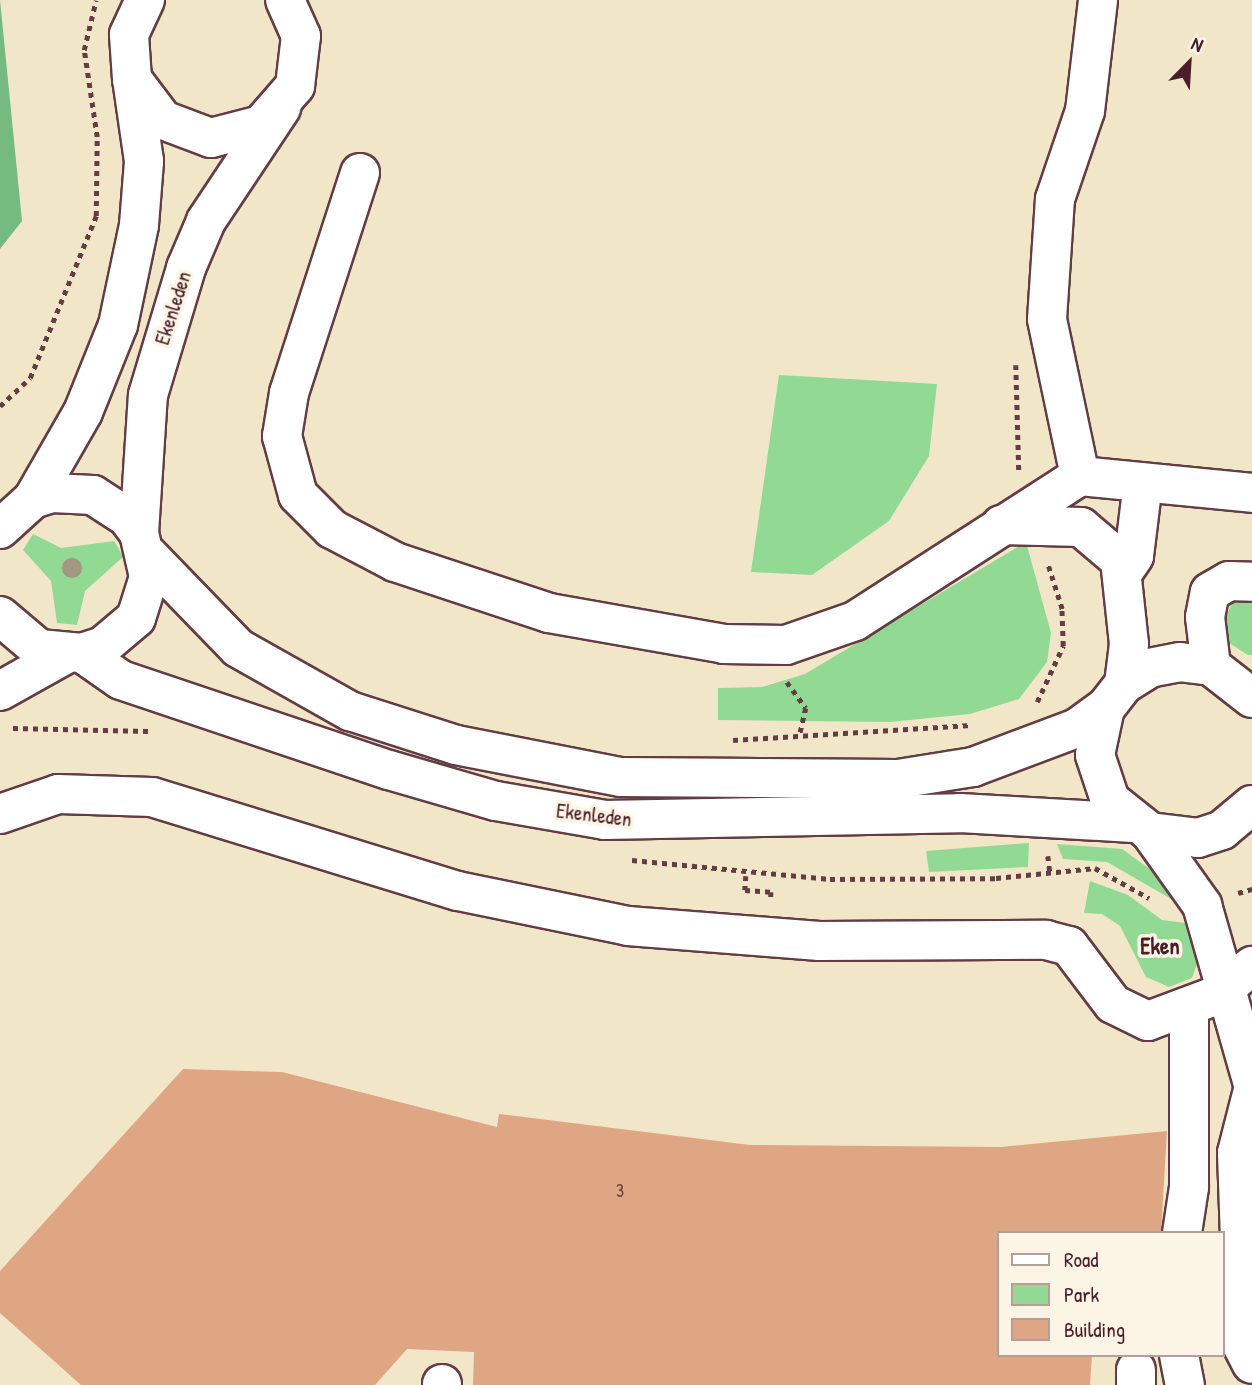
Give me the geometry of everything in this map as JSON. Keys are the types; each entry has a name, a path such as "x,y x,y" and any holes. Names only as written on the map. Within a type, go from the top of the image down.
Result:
{"street":[{"name":"Ekenleden","path":"14,508 83,411 118,325 139,225 144,161 132,79 129,35 145,0"},
{"name":"Ekenleden","path":"74,654 103,646 136,618 146,598 143,544 148,395 186,268 206,221 281,108 301,62 301,36 285,0"},
{"path":"1080,476 1047,318 1055,199 1085,111 1098,0"},
{"path":"132,79 144,102 186,133 237,135 281,108"},
{"path":"360,173 289,393 282,436 298,495 332,529 395,562 549,613 724,644 772,645 855,621 1080,476 1252,493"},
{"path":"1125,571 1134,556 1143,483"},
{"name":"Ekenleden","path":"14,508 52,493 93,495 127,517 143,544 238,648 349,712 456,745 621,777 898,779 973,767 1077,728 1115,696 1164,664 1239,683"},
{"path":"1001,525 1081,527 1109,548 1125,571 1129,644 1115,696 1095,739 1097,771 1110,800 1141,827 1202,905 1240,975 1252,1081"},
{"path":"1239,683 1205,617 1210,593 1230,582 1252,582"},
{"name":"Ekenleden","path":"0,616 39,649 74,654 121,680 389,770 496,801 605,820 960,813 1141,827 1198,838 1222,830 1252,805"},
{"path":"0,691 74,654"},
{"path":"0,814 58,794 152,797 458,891 628,926 819,941 1045,940 1069,946 1113,1004 1148,1021 1189,1010 1240,975"},
{"path":"1182,1231 1189,1187 1189,1010"},
{"path":"1252,1094 1237,1153 1246,1250 1233,1289 1238,1337 1252,1364"},
{"path":"1178,1357 1185,1385"}],"path":[{"path":"0,406 30,378 96,216 97,137 84,50 96,0"},
{"path":"772,645 783,677 806,708 800,733"},
{"path":"734,745 733,735 981,723"}],"green space":[{"path":"0,0 22,221 0,249"},
{"path":"779,375 937,384 929,456 889,521 812,575 751,572"},
{"path":"33,534 61,548 114,541 123,557 85,591 77,625 57,623 51,581 23,550"},
{"path":"1026,542 1051,633 1047,662 1019,699 970,714 890,722 718,720 718,688 762,687 805,674"},
{"path":"1252,598 1252,655 1248,655 1226,641 1221,626 1234,600"},
{"path":"1029,843 1028,867 929,872 926,851"},
{"path":"1057,844 1122,849 1150,869 1173,900 1107,862 1063,859"},
{"path":"1090,881 1128,895 1162,920 1186,923 1199,958 1192,978 1169,987 1146,977 1120,926 1102,914 1084,913"}],"building":[{"path":"183,1069 282,1072 497,1127 499,1114 750,1145 1001,1147 1167,1131 1161,1231 996,1231 996,1357 1092,1357 1090,1385 473,1385 474,1352 407,1349 375,1385 81,1385 0,1313 0,1271"}],"district":[{"name":"Eken","path":"1160,946"}]}
